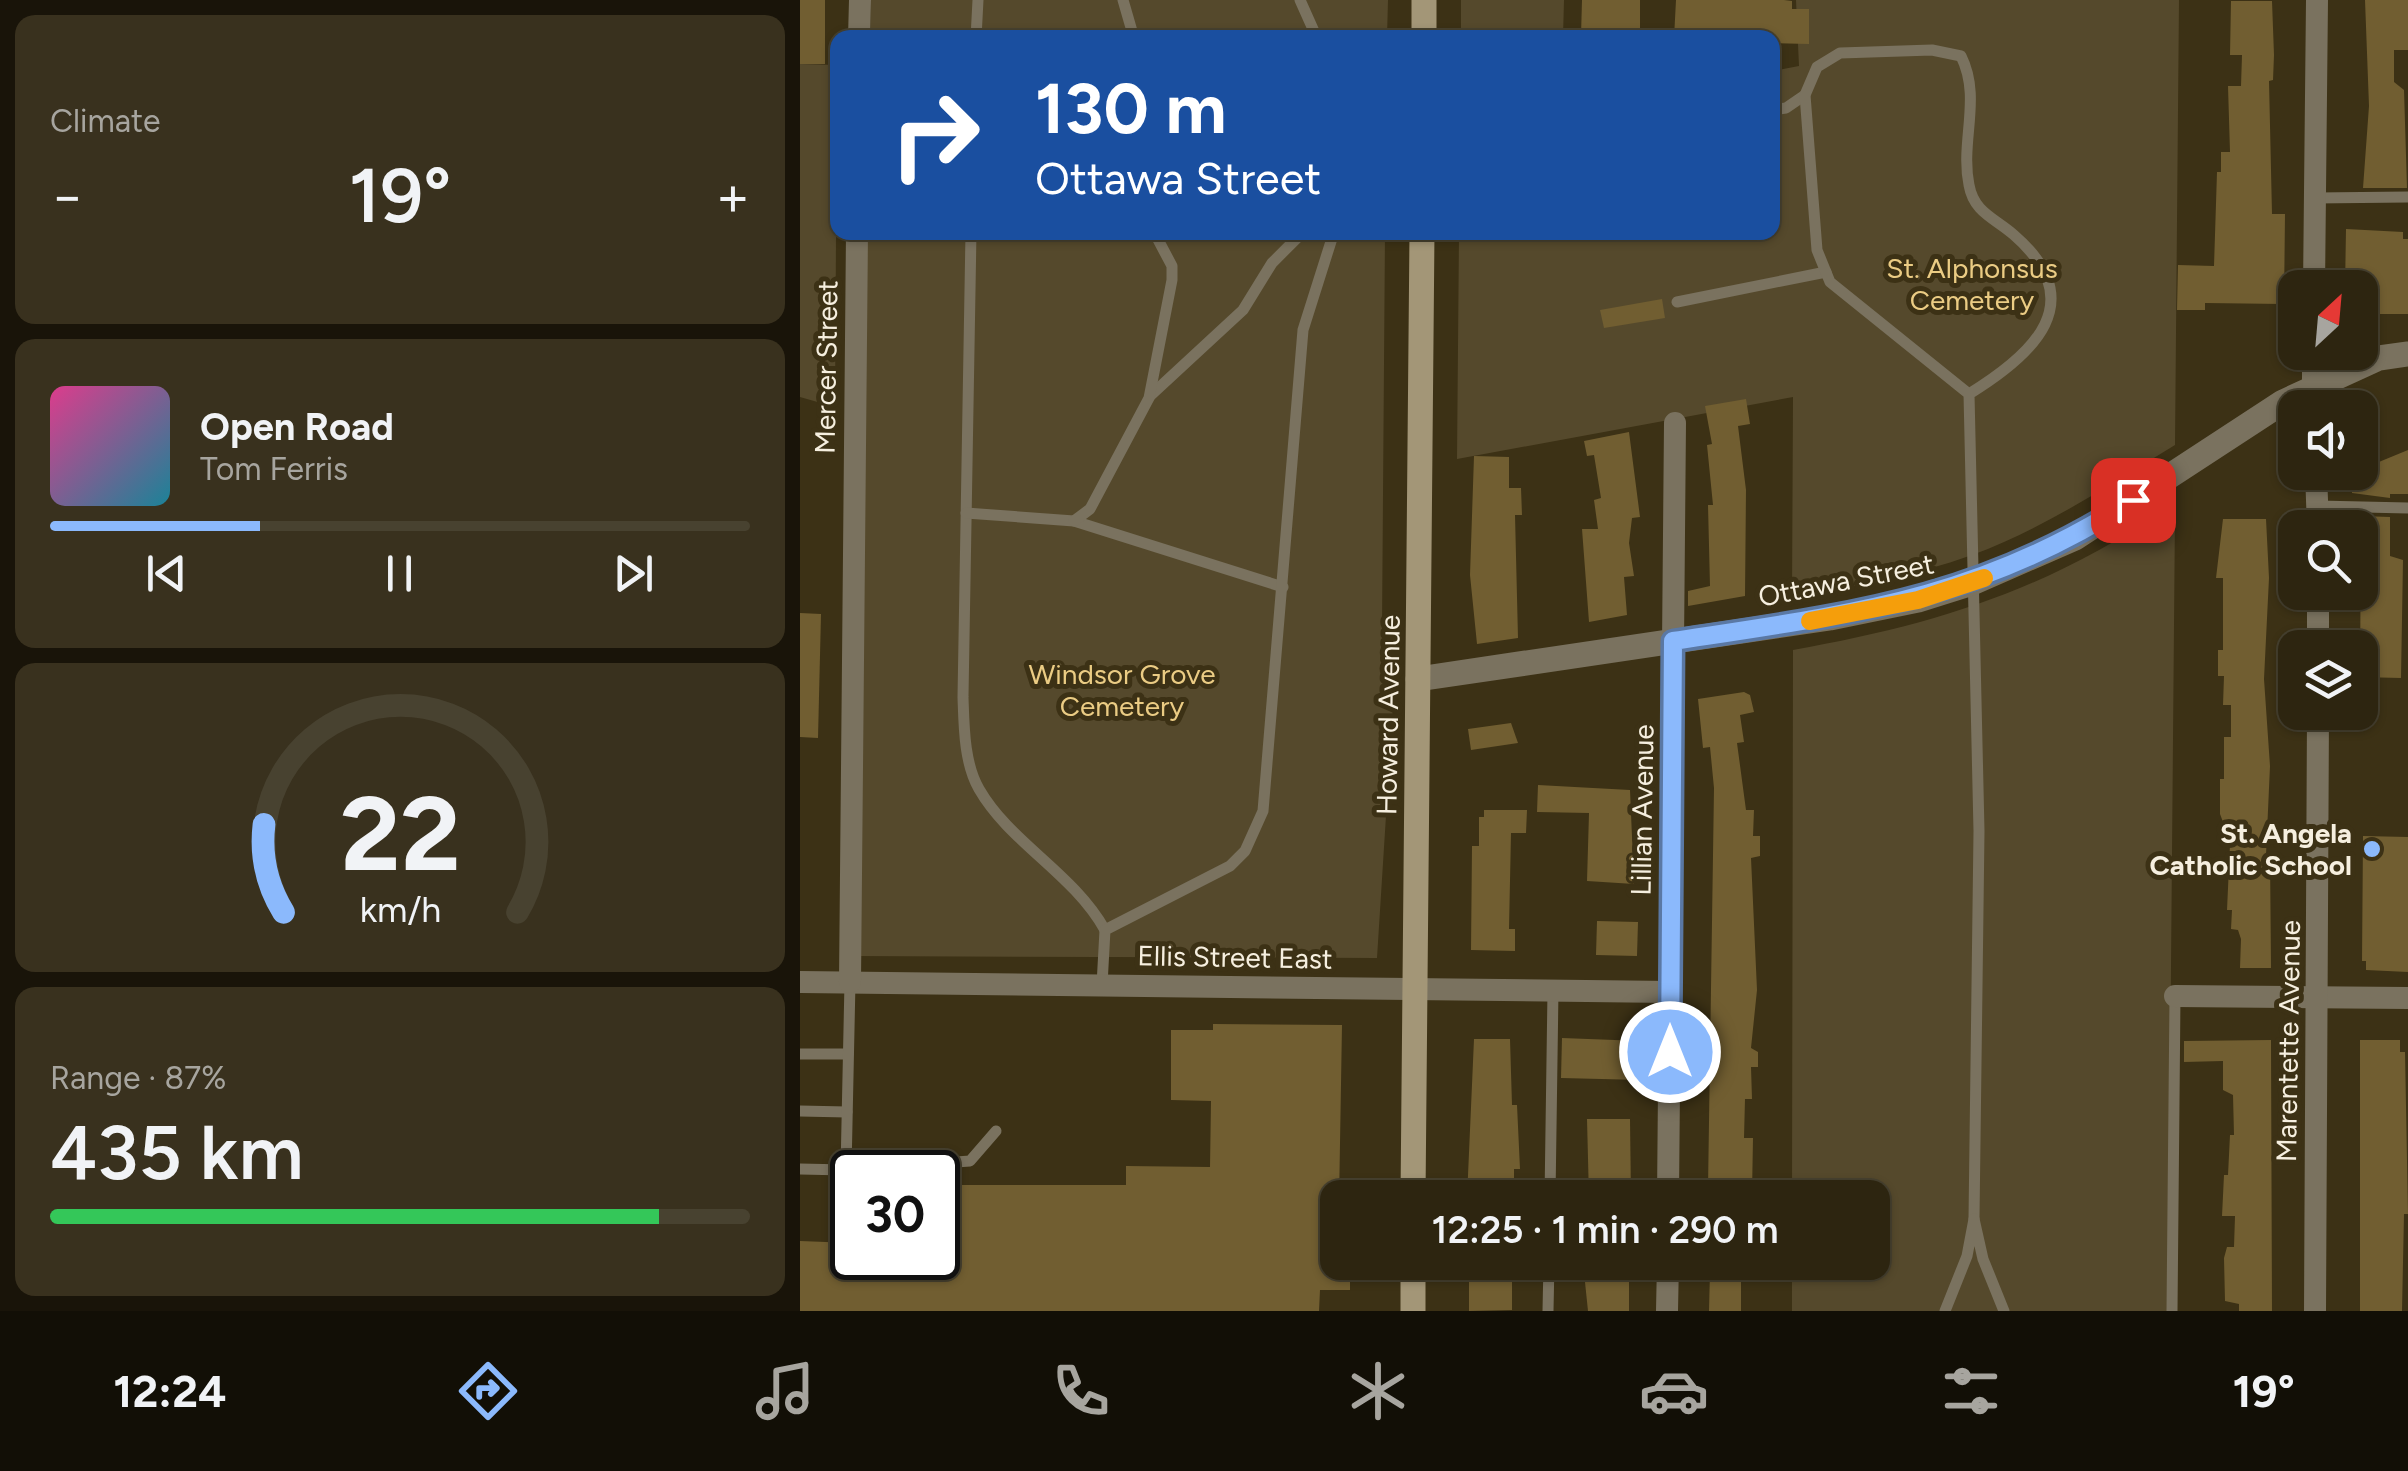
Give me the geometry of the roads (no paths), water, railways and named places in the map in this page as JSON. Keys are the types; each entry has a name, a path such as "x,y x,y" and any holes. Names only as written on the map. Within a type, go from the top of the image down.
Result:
{"main road":[{"path":"1424,0 1424,30"},
{"name":"Howard Avenue","path":"1413,1180 1422,240"},
{"path":"1413,1280 1413,1311"}],"street":[{"path":"859,30 860,0"},
{"path":"2314,270 2317,0"},
{"name":"Mercer Street","path":"850,982 857,240"},
{"name":"Ottawa Street","path":"2325,390 2380,358 2408,354"},
{"name":"Ottawa Street","path":"1418,679 1830,618 1918,600 1972,582 2075,538 2278,405"},
{"name":"Lillian Avenue","path":"1668,1180 1675,423"},
{"name":"Marentette Avenue","path":"2314,1311 2320,997 2318,730"},
{"name":"Ellis Street East","path":"800,982 1670,992"},
{"path":"2175,996 2408,998"},
{"path":"1667,1311 1668,1280"}],"lane":[{"path":"976,30 978,0"},
{"path":"1122,0 1131,30"},
{"path":"1300,0 1313,30"},
{"path":"1932,50 1961,56 1972,78 1968,184 1980,212 2012,234 2041,262 2052,297 2044,333 2015,366 1969,394 1830,282 1817,250 1805,95 1817,67 1840,54 1932,50"},
{"path":"1780,109 1805,95"},
{"path":"2315,198 2408,197"},
{"path":"971,240 964,726 978,788 1091,905 1104,930 1102,986"},
{"path":"1074,521 1090,509 1149,398 1172,280 1172,266 1158,240"},
{"path":"1149,398 1242,310 1272,263 1295,240"},
{"path":"1104,930 1230,866 1254,834 1268,787 1303,330 1331,240"},
{"path":"1676,302 1826,272"},
{"path":"1945,1311 1966,1256 1974,1219 1979,831 1969,394"},
{"path":"2378,511 2408,508"},
{"path":"966,513 1074,521 1283,587"},
{"path":"846,1150 850,982"},
{"path":"1550,1180 1553,990"},
{"path":"2172,1311 2175,996"},
{"path":"800,1054 848,1054"},
{"path":"800,1111 847,1112"},
{"path":"960,1162 970,1161 996,1131"},
{"path":"800,1170 830,1170"},
{"path":"1974,1219 1983,1259 2004,1311"},
{"path":"1548,1311 1549,1280"}],"place":[{"name":"St. Angela Catholic School","path":"2372,849"}],"park label":[{"name":"St. Alphonsus Cemetery","path":"1972,284"},
{"name":"Windsor Grove Cemetery","path":"1122,690"}]}
